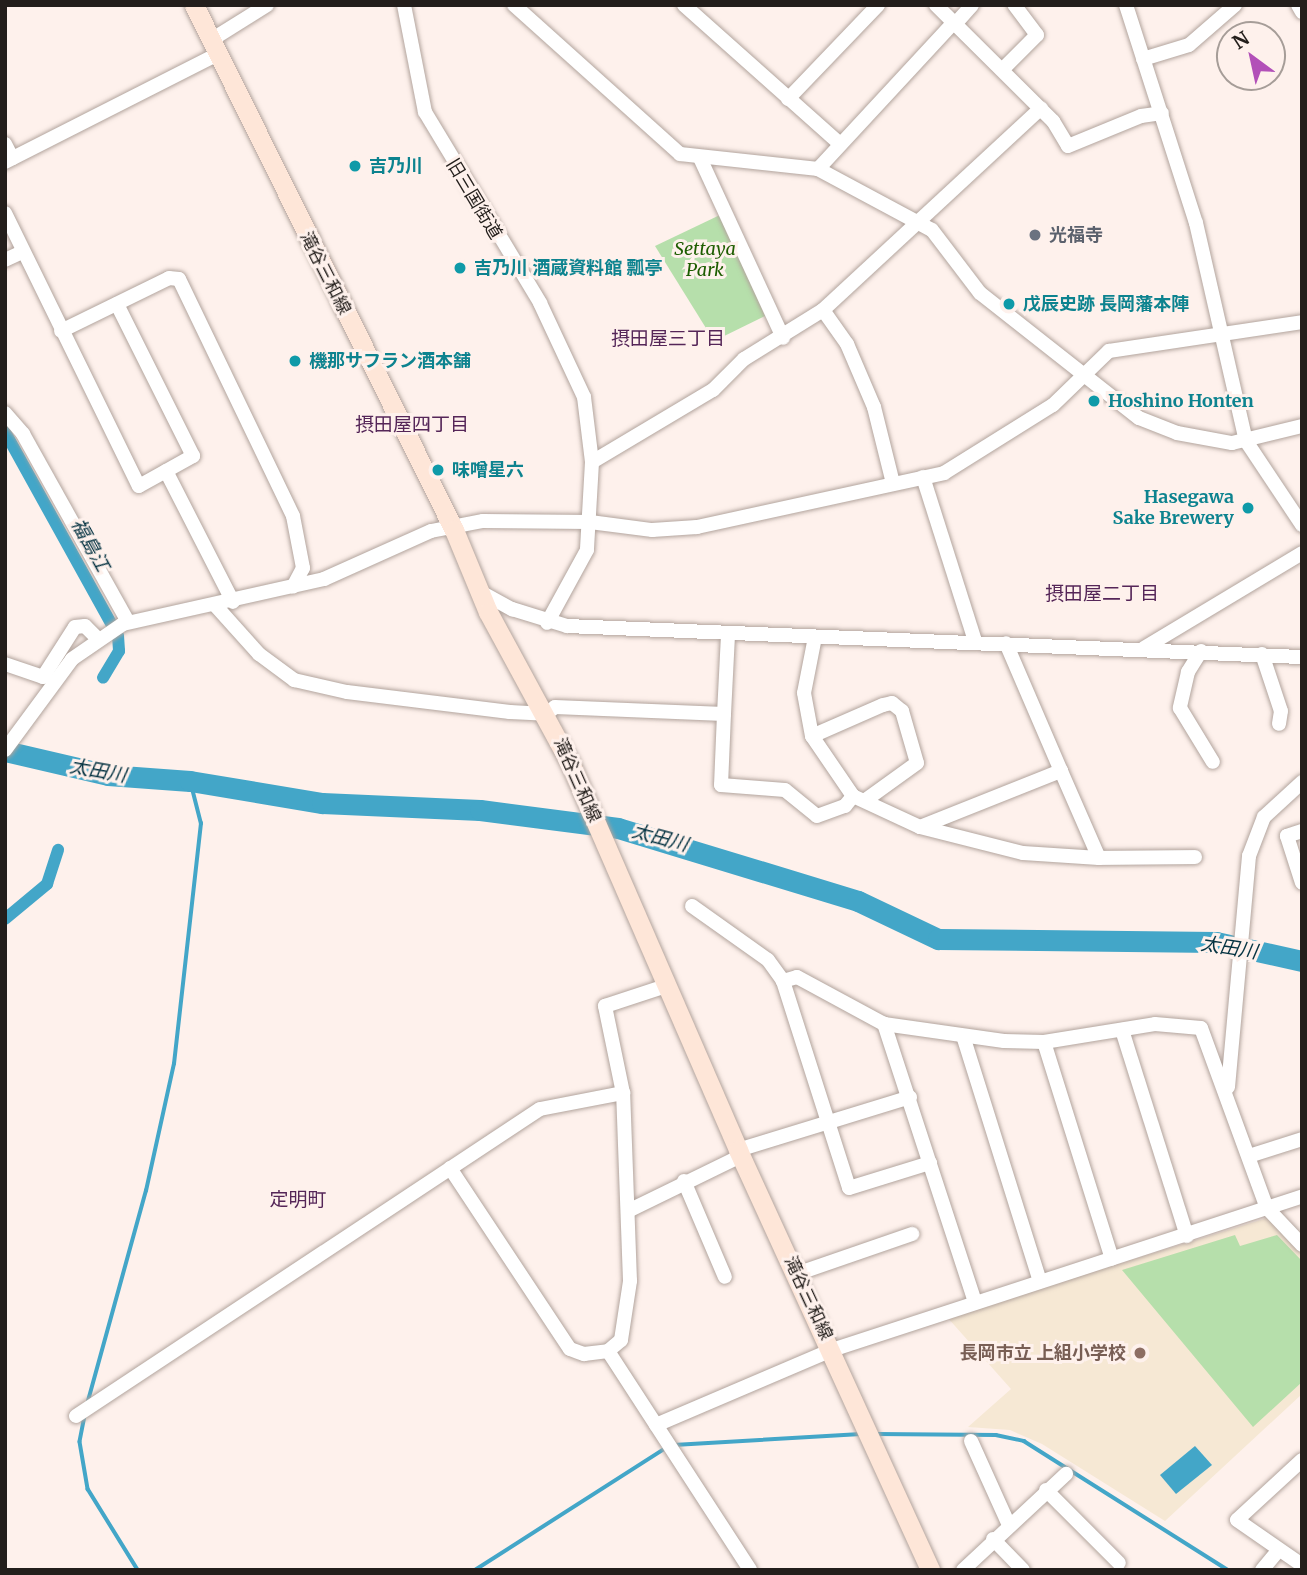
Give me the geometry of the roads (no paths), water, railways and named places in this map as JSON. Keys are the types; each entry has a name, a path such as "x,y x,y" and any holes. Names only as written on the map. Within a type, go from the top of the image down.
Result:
{"main road":[{"name":"滝谷三和線","path":"194,5 454,530 477,590 546,714 580,785 740,1153 832,1350 927,1568"}],"street":[{"path":"5,144 9,160 214,47 267,5"},
{"name":"旧三国街道","path":"404,5 425,113 540,303 581,385 592,462 590,522 581,566 547,622"},
{"path":"514,5 680,154 700,159 818,169 921,223 952,251 980,293 1084,378 1153,425 1223,442 1245,441 1302,426"},
{"path":"788,99 878,5"},
{"path":"936,5 1041,108 1068,146 1141,116 1162,113"},
{"path":"818,169 838,142 972,5"},
{"path":"1003,69 1037,35 1014,5"},
{"path":"1126,5 1162,113 1222,334 1245,441 1302,525"},
{"path":"1143,59 1189,45 1235,5"},
{"path":"1298,5 1302,12"},
{"path":"685,6 838,142"},
{"path":"592,462 713,390 744,359 783,338 823,310 921,223 1041,108"},
{"path":"700,159 783,338"},
{"path":"5,213 139,486 193,456 117,304"},
{"path":"5,260 22,252"},
{"path":"61,331 169,278 181,283 293,516 303,568 293,587"},
{"path":"823,310 847,344 874,407 893,483"},
{"path":"5,750 46,692 100,635 125,623 233,602 348,571 431,531 454,530 509,518 590,522 652,530 696,527 923,477 961,465 1011,435 1084,378 1099,359 1119,347 1302,322"},
{"path":"5,413 23,433 125,623"},
{"path":"166,471 233,602"},
{"path":"923,477 975,641"},
{"path":"1142,649 1302,553"},
{"path":"477,590 547,622 728,634 1201,650 1302,657"},
{"path":"215,605 271,665 307,685 546,714 555,707 724,714"},
{"path":"5,664 43,677 75,627 85,626 100,635"},
{"path":"728,634 721,785 785,790 817,816 837,810 917,763 902,711 892,703 812,736"},
{"path":"815,637 804,693 812,736 860,797 920,827 1023,853 1099,858 1195,857"},
{"path":"1006,643 1099,858"},
{"path":"1201,650 1188,672 1180,708 1213,762"},
{"path":"1262,654 1282,711 1279,724"},
{"path":"920,827 1061,771"},
{"path":"1228,1092 1249,856 1264,817 1302,782"},
{"path":"1302,831 1287,836 1302,883"},
{"path":"692,906 768,960 783,981 849,1188 930,1163"},
{"path":"783,981 797,977 884,1024 964,1039 1044,1042 1165,1024 1201,1028 1228,1092 1267,1208 1302,1245"},
{"path":"450,1168 570,1349 584,1354 608,1351 621,1340 627,1322 628,1211 623,1093 605,1006 666,986"},
{"path":"884,1024 975,1302"},
{"path":"1122,1030 1188,1236"},
{"path":"964,1039 1040,1281"},
{"path":"1044,1042 1112,1259"},
{"path":"76,1416 540,1109 623,1093"},
{"path":"628,1211 740,1153 910,1097"},
{"path":"1251,1156 1302,1139"},
{"path":"684,1181 725,1277"},
{"path":"656,1424 832,1350 1040,1281 1188,1236 1302,1196"},
{"path":"796,1274 912,1234"},
{"path":"608,1351 750,1570"},
{"path":"971,1441 1009,1525"},
{"path":"1302,1460 1237,1520 1302,1565"},
{"path":"963,1570 993,1539 1066,1474"},
{"path":"1046,1490 1119,1563"},
{"path":"993,1539 1023,1570"},
{"path":"1262,1570 1279,1550"}],"water":[{"path":"1195,1446 1212,1465 1176,1494 1160,1475"}],"waterway":[{"name":"福島江","path":"5,432 118,636 119,651 103,678"},
{"name":"太田川","path":"5,751 108,775 190,781 322,803 480,810 618,828 858,901 938,939 1216,942 1302,961"},
{"path":"88,1401 146,1191 174,1064 201,824 190,781"},
{"name":"福島江","path":"5,919 47,884 58,850"},
{"path":"85,1416 80,1442 88,1489 138,1570"},
{"path":"674,1445 861,1434"},
{"path":"876,1434 996,1435 1024,1441 1228,1570"},
{"path":"475,1570 667,1447"}],"place":[{"name":"吉乃川","path":"355,166"},
{"name":"光福寺","path":"1035,235"},
{"name":"吉乃川 酒蔵資料館 瓢亭","path":"460,268"},
{"name":"戊辰史跡 長岡藩本陣","path":"1009,304"},
{"name":"機那サフラン酒本舗","path":"295,361"},
{"name":"Hoshino Honten","path":"1094,401"},
{"name":"味噌星六","path":"438,470"},
{"name":"Hasegawa Sake Brewery","path":"1248,508"},
{"name":"長岡市立 上組小学校","path":"1140,1353"}],"district":[{"name":"摂田屋三丁目","path":"668,339"},
{"name":"摂田屋四丁目","path":"412,425"},
{"name":"摂田屋二丁目","path":"1102,594"},
{"name":"定明町","path":"298,1200"}],"park label":[{"name":"Settaya Park","path":"705,260"}]}
